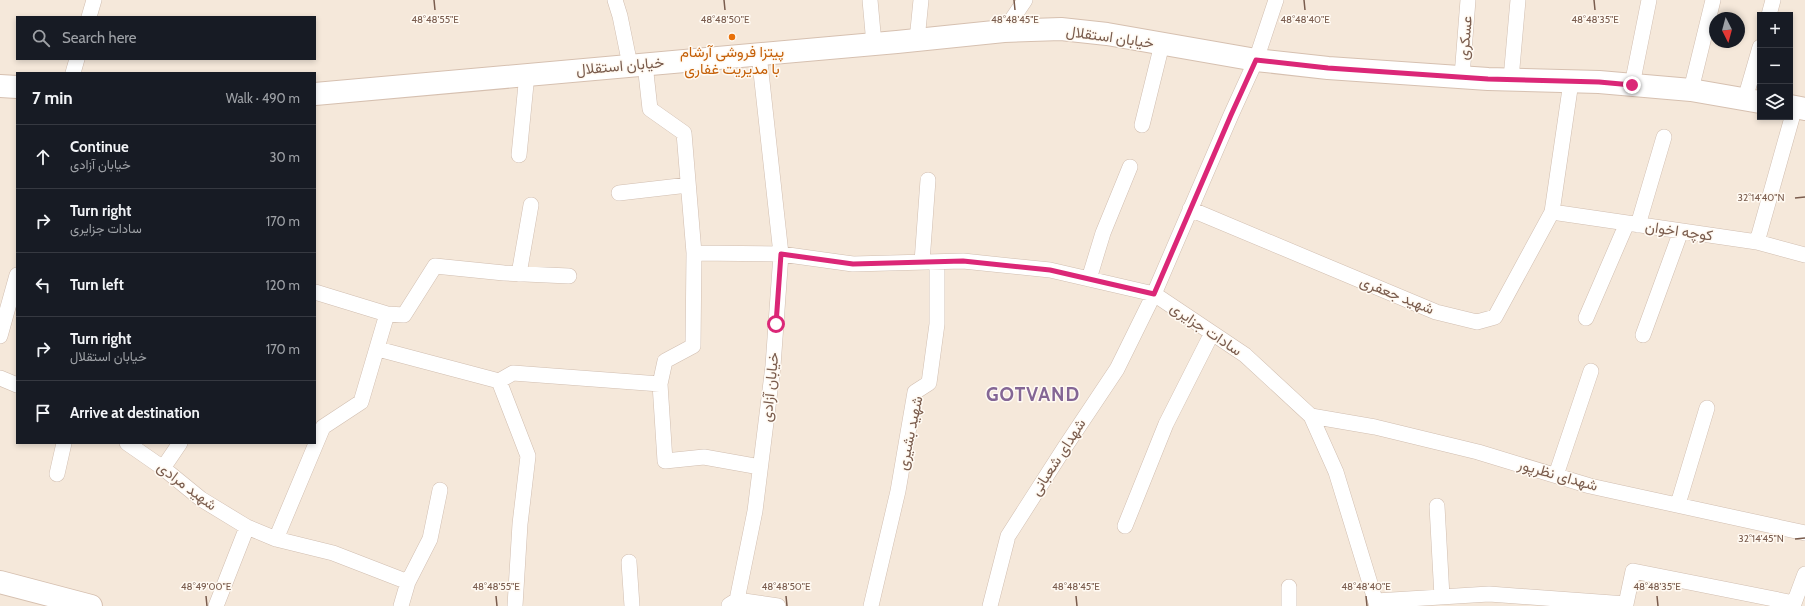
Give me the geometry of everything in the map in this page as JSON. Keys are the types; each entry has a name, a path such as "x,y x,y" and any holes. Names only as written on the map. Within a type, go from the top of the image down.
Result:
{"street":[{"path":"89,16 94,0"},
{"path":"615,0 638,64 650,109 684,133 694,253 693,346 665,361 660,384 665,461 704,457 760,468"},
{"path":"870,0 874,44"},
{"path":"917,40 921,0"},
{"path":"1004,31 1026,0"},
{"path":"1256,60 1276,0"},
{"name":"عسکری","path":"1462,76 1468,0"},
{"path":"1511,79 1518,0"},
{"path":"1632,85 1648,0"},
{"path":"1691,90 1713,0"},
{"path":"1770,12 1773,0"},
{"name":"خیابان استقلال","path":"316,94 1004,31 1062,29 1108,34 1256,60 1328,68 1632,85 1691,90 1753,100"},
{"path":"1142,125 1162,44"},
{"path":"1753,100 1760,48"},
{"name":"خیابان آزادی","path":"733,604 755,511 773,366 781,254 759,54"},
{"path":"73,72 77,60"},
{"name":"شهدای شعبانی","path":"990,606 1008,536 1065,446 1117,369 1154,294 1256,60"},
{"path":"519,155 527,74"},
{"name":"شهید جعفری","path":"1190,210 1436,312 1477,322 1495,318 1552,212 1571,82"},
{"path":"0,86 16,87"},
{"path":"1757,242 1797,107"},
{"path":"1586,318 1632,224 1664,137"},
{"path":"1089,279 1103,233 1130,167"},
{"name":"شهید بشیری","path":"871,606 898,491 915,392 929,383 937,324 930,262 928,180"},
{"path":"619,193 688,185"},
{"path":"519,274 531,205"},
{"name":"کوچه اخوان","path":"1552,212 1757,242 1805,255"},
{"path":"1644,335 1681,231"},
{"name":"سادات جزایری","path":"694,253 781,254 853,264 963,261 1050,270 1154,294 1245,354 1311,416 1336,472 1377,603"},
{"path":"316,292 387,314 404,315 435,266 519,274 569,276"},
{"path":"0,336 16,279"},
{"path":"276,539 323,428 362,402 387,314"},
{"path":"1125,526 1166,424 1212,333"},
{"path":"378,349 499,381 513,373 660,384"},
{"path":"1556,475 1591,371"},
{"path":"0,378 16,385"},
{"path":"499,381 528,456 520,524 515,606"},
{"path":"1678,504 1707,408"},
{"name":"شهدای نظرپور","path":"1311,416 1375,427 1478,452 1590,486 1678,504 1805,533"},
{"path":"57,474 64,444"},
{"name":"شهید مرادی","path":"128,444 163,468 201,499 247,527 276,539 333,553 408,582"},
{"path":"163,468 179,444"},
{"path":"401,606 408,582 430,538 440,490"},
{"path":"1437,506 1442,597"},
{"path":"216,606 247,527"},
{"path":"629,562 632,606"},
{"path":"1377,603 1489,594 1626,604 1633,571 1794,604 1805,574"},
{"path":"4,582 91,606"},
{"path":"1289,606 1290,587"},
{"path":"733,604 778,606"}],"shaded area":[{"name":"GOTVAND","path":"0,0 1805,0 1805,606 0,606"}],"place":[{"name":"پیتزا فروشی آرشام با مدیریت غفاری","path":"732,37"}],"district":[{"name":"GOTVAND","path":"1033,394"}],"route":[{"path":"776,324 781,254 853,264 963,261 1050,270 1154,294 1256,60 1328,68 1462,76 1488,79 1599,82 1632,85"}]}
